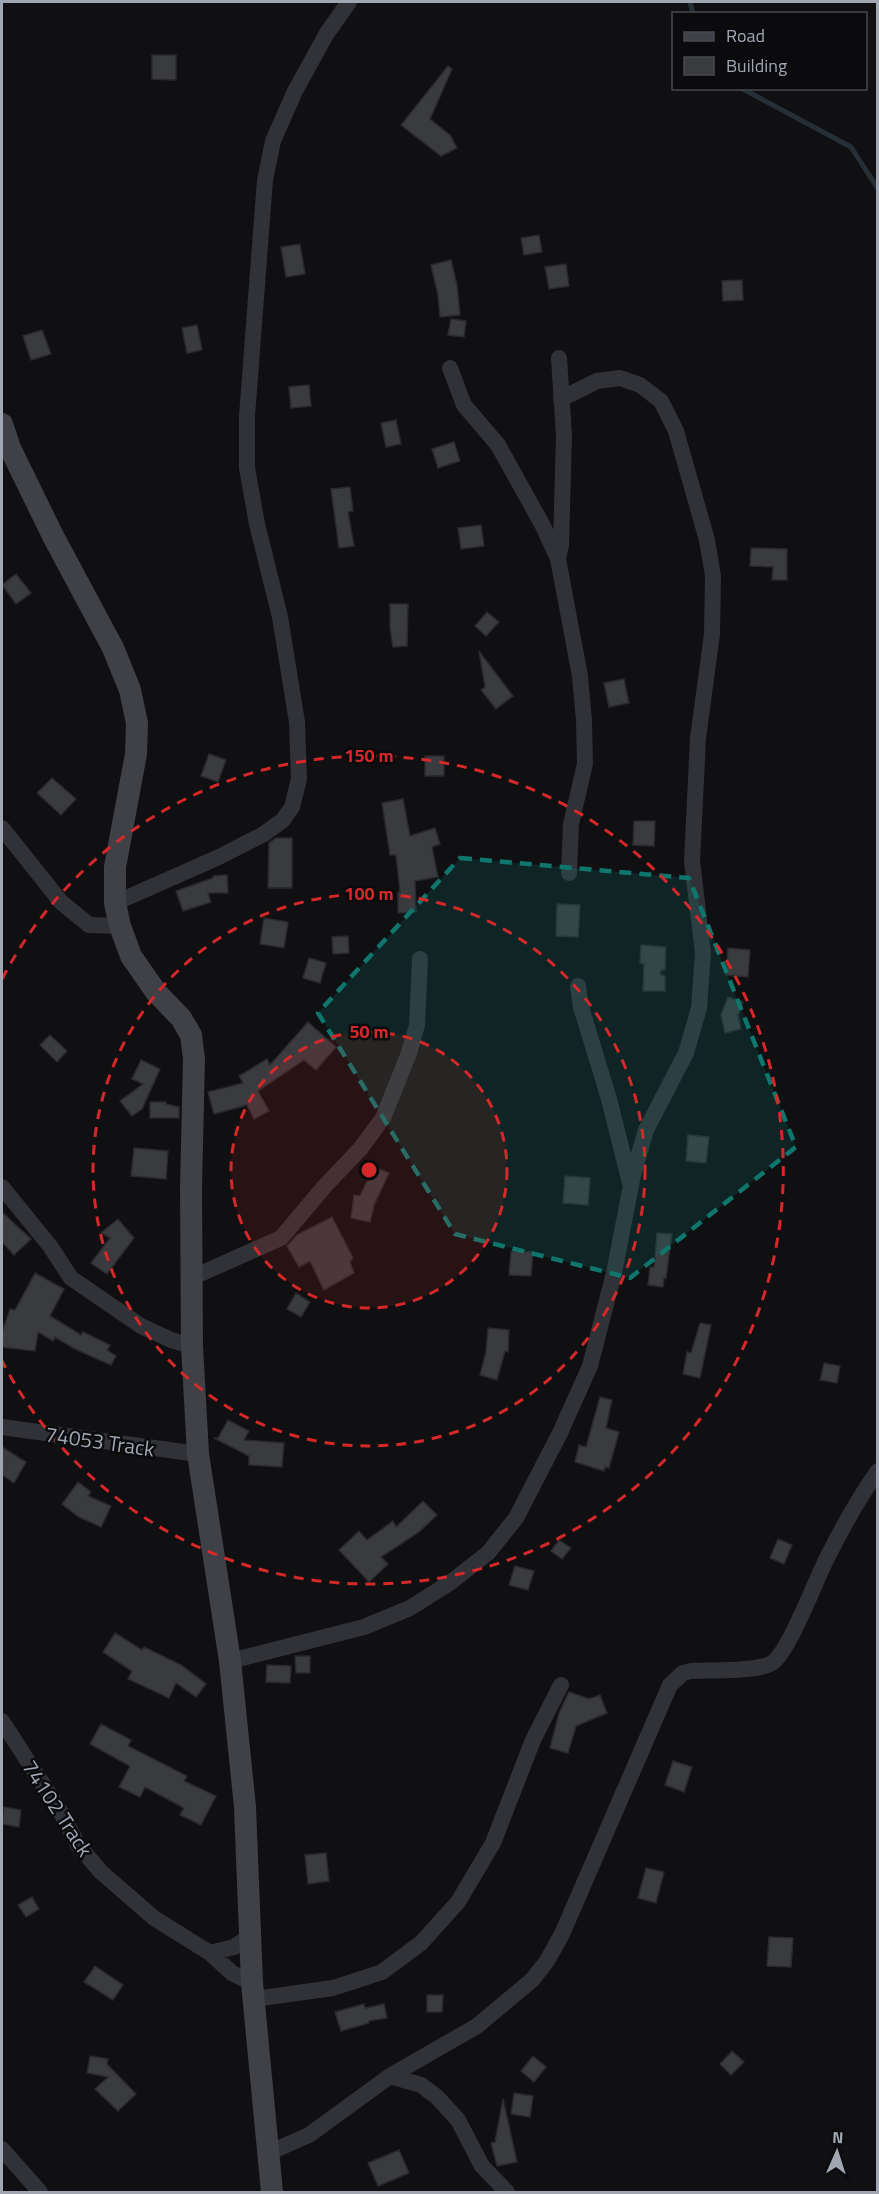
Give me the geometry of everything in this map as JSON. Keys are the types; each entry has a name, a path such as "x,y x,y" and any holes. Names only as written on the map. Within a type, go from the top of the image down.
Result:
{"street":[{"path":"115,903 264,834 283,820 292,807 298,779 297,722 280,617 257,524 247,468 248,417 265,180 273,141 295,91 327,33 349,2"},
{"path":"558,559 561,545 564,435 559,358"},
{"path":"450,368 464,405 498,445 543,526 558,559 580,676 584,720 585,764 571,824 569,873"},
{"path":"230,1661 364,1627 410,1608 451,1582 488,1553 516,1518 560,1433 590,1366 614,1273 630,1187 646,1130 686,1053 699,1008 703,953 693,849 698,738 712,634 713,576 707,540 676,431 661,401 640,385 620,378 597,381 561,399"},
{"path":"2,424 15,458 53,536 113,648 130,690 137,723 136,754 115,867 115,903 120,926 131,956 156,992 181,1018 191,1035 194,1059 192,1346 198,1454 230,1661 245,1808 249,1937 272,2193"},
{"path":"2,828 61,903 89,926 120,926"},
{"path":"191,1278 281,1238 361,1148 383,1118 409,1053 417,1025 420,959"},
{"path":"578,986 581,1007 609,1099 630,1187"},
{"path":"2,1187 50,1246 71,1278 141,1326 171,1340 192,1346"},
{"name":"74053 Track","path":"2,1427 198,1454"},
{"path":"268,2153 309,2135 390,2076 477,2026 532,1980 547,1961 562,1934 670,1684 683,1673 691,1671 763,1668 775,1662 812,1594 826,1559 854,1507 878,1471"},
{"path":"253,1991 333,1988 382,1972 421,1943 458,1902 493,1843 532,1740 561,1685"},
{"name":"74102 Track","path":"2,1720 59,1809 78,1845 101,1872 154,1918 210,1953 253,1991"},
{"path":"210,1953 234,1947 249,1937"},
{"path":"390,2076 422,2085 436,2097 458,2120 482,2166 507,2193"},
{"path":"2,2149 40,2193"}],"highlighted area":[{"path":"460,858 689,878 796,1147 630,1278 455,1234 318,1013"}],"building":[{"path":"152,55 176,55 176,80 152,79"},
{"path":"448,66 452,69 430,119 450,135 457,148 441,156 401,125"},
{"path":"539,235 542,252 524,255 521,238"},
{"path":"300,244 305,274 286,277 281,247"},
{"path":"451,260 457,285 460,315 440,317 431,265"},
{"path":"566,264 569,286 549,289 545,267"},
{"path":"742,280 743,300 723,301 722,281"},
{"path":"451,319 466,321 464,337 448,335"},
{"path":"197,325 202,350 187,353 182,328"},
{"path":"42,330 51,354 31,360 23,336"},
{"path":"309,385 311,406 291,408 289,387"},
{"path":"396,420 401,444 386,447 381,423"},
{"path":"454,442 460,461 438,468 432,449"},
{"path":"350,487 353,511 348,512 354,546 339,548 331,489"},
{"path":"481,525 484,546 461,549 458,528"},
{"path":"751,548 787,549 787,580 772,580 773,567 750,566"},
{"path":"16,574 31,593 16,604 2,585"},
{"path":"390,604 408,604 407,646 393,647"},
{"path":"487,612 499,622 486,636 475,626"},
{"path":"479,651 513,696 496,709 481,690 485,687"},
{"path":"624,679 629,703 609,707 604,683"},
{"path":"209,754 226,760 218,782 201,776"},
{"path":"425,756 444,756 444,776 425,776"},
{"path":"52,778 76,799 61,815 37,793"},
{"path":"403,799 410,836 435,828 440,844 432,847 438,877 415,881 416,912 398,913 398,892 400,892 396,855 390,855 382,803"},
{"path":"634,821 655,821 654,846 633,845"},
{"path":"276,838 292,838 292,888 268,888 269,843"},
{"path":"227,875 228,893 208,893 211,902 183,911 176,891 213,878 213,876"},
{"path":"557,904 580,905 578,937 556,936"},
{"path":"264,918 288,922 284,948 260,944"},
{"path":"348,936 349,953 333,954 332,937"},
{"path":"641,945 666,947 665,970 661,970 660,974 665,976 665,991 643,991 644,964 640,963"},
{"path":"728,948 750,950 748,977 726,975"},
{"path":"309,958 326,963 320,983 303,978"},
{"path":"728,997 743,1002 738,1015 741,1029 725,1033 721,1015"},
{"path":"308,1022 336,1047 316,1070 304,1060 258,1091 269,1111 254,1119 247,1105 214,1114 208,1092 243,1083 239,1076 267,1059 270,1065"},
{"path":"50,1035 67,1051 57,1062 40,1045"},
{"path":"141,1060 160,1069 142,1109 132,1116 120,1101 143,1084 132,1079"},
{"path":"150,1102 166,1102 166,1104 179,1107 179,1118 150,1118"},
{"path":"688,1135 709,1137 706,1163 686,1161"},
{"path":"134,1148 168,1151 166,1179 131,1176"},
{"path":"374,1167 389,1173 374,1205 370,1222 351,1218 354,1195 360,1196"},
{"path":"565,1176 590,1178 588,1205 563,1203"},
{"path":"2,1212 31,1239 14,1255 2,1242"},
{"path":"332,1217 353,1258 350,1262 354,1273 324,1290 310,1261 299,1267 287,1246 297,1235"},
{"path":"118,1219 134,1238 107,1274 91,1263 110,1238 101,1233"},
{"path":"657,1233 672,1234 663,1287 648,1285 650,1267 654,1267"},
{"path":"511,1251 533,1252 531,1276 509,1275"},
{"path":"35,1273 64,1289 50,1316 81,1335 83,1332 110,1345 107,1350 116,1356 111,1365 55,1337 53,1341 38,1332 35,1351 2,1347 2,1332 10,1309 15,1310"},
{"path":"296,1293 310,1302 301,1317 287,1309"},
{"path":"700,1323 711,1325 700,1378 683,1374 687,1352 691,1353"},
{"path":"488,1328 509,1330 508,1352 505,1351 497,1380 480,1375 486,1352"},
{"path":"824,1363 840,1366 837,1383 820,1380"},
{"path":"600,1397 612,1400 606,1428 619,1432 609,1468 605,1467 604,1471 575,1462 579,1445 586,1447"},
{"path":"228,1420 249,1431 244,1440 284,1443 282,1467 249,1465 249,1456 214,1438 218,1438"},
{"path":"2,1447 26,1462 14,1483 2,1475"},
{"path":"78,1482 91,1492 88,1496 111,1506 101,1527 79,1517 62,1504"},
{"path":"423,1501 437,1515 419,1532 381,1557 388,1564 369,1582 339,1550 359,1531 367,1540 393,1521 396,1527"},
{"path":"778,1539 792,1545 784,1564 770,1558"},
{"path":"559,1540 571,1548 562,1559 551,1551"},
{"path":"515,1566 534,1571 528,1590 509,1585"},
{"path":"115,1633 142,1650 144,1647 181,1665 206,1684 196,1697 176,1683 169,1698 128,1679 132,1671 103,1652"},
{"path":"295,1656 310,1656 310,1673 296,1673"},
{"path":"267,1665 291,1666 290,1683 266,1682"},
{"path":"569,1692 589,1699 600,1695 607,1713 576,1726 568,1753 550,1748 559,1713"},
{"path":"101,1724 131,1740 128,1746 187,1776 184,1781 216,1796 201,1825 180,1815 184,1808 145,1787 140,1797 119,1787 130,1766 90,1744"},
{"path":"673,1761 692,1767 684,1792 665,1785"},
{"path":"4,1807 21,1810 19,1827 2,1824"},
{"path":"326,1853 329,1881 308,1884 305,1855"},
{"path":"646,1868 664,1872 656,1903 638,1898"},
{"path":"32,1897 39,1909 26,1917 18,1905"},
{"path":"769,1937 793,1938 791,1967 767,1966"},
{"path":"95,1966 123,1985 113,2000 84,1982"},
{"path":"427,1995 443,1995 442,2012 427,2012"},
{"path":"364,2004 365,2008 384,2004 387,2018 369,2021 369,2023 341,2031 335,2012"},
{"path":"732,2051 744,2062 731,2075 720,2064"},
{"path":"90,2056 108,2059 107,2064 136,2094 118,2111 95,2089 108,2077 87,2073"},
{"path":"533,2056 546,2067 534,2082 521,2071"},
{"path":"514,2093 533,2096 530,2117 511,2114"},
{"path":"503,2099 517,2162 497,2166 491,2143 495,2142"},
{"path":"399,2150 409,2173 378,2186 368,2163"}],"waterway":[{"path":"690,2 692,12"},
{"path":"745,90 851,147 878,189"}]}
